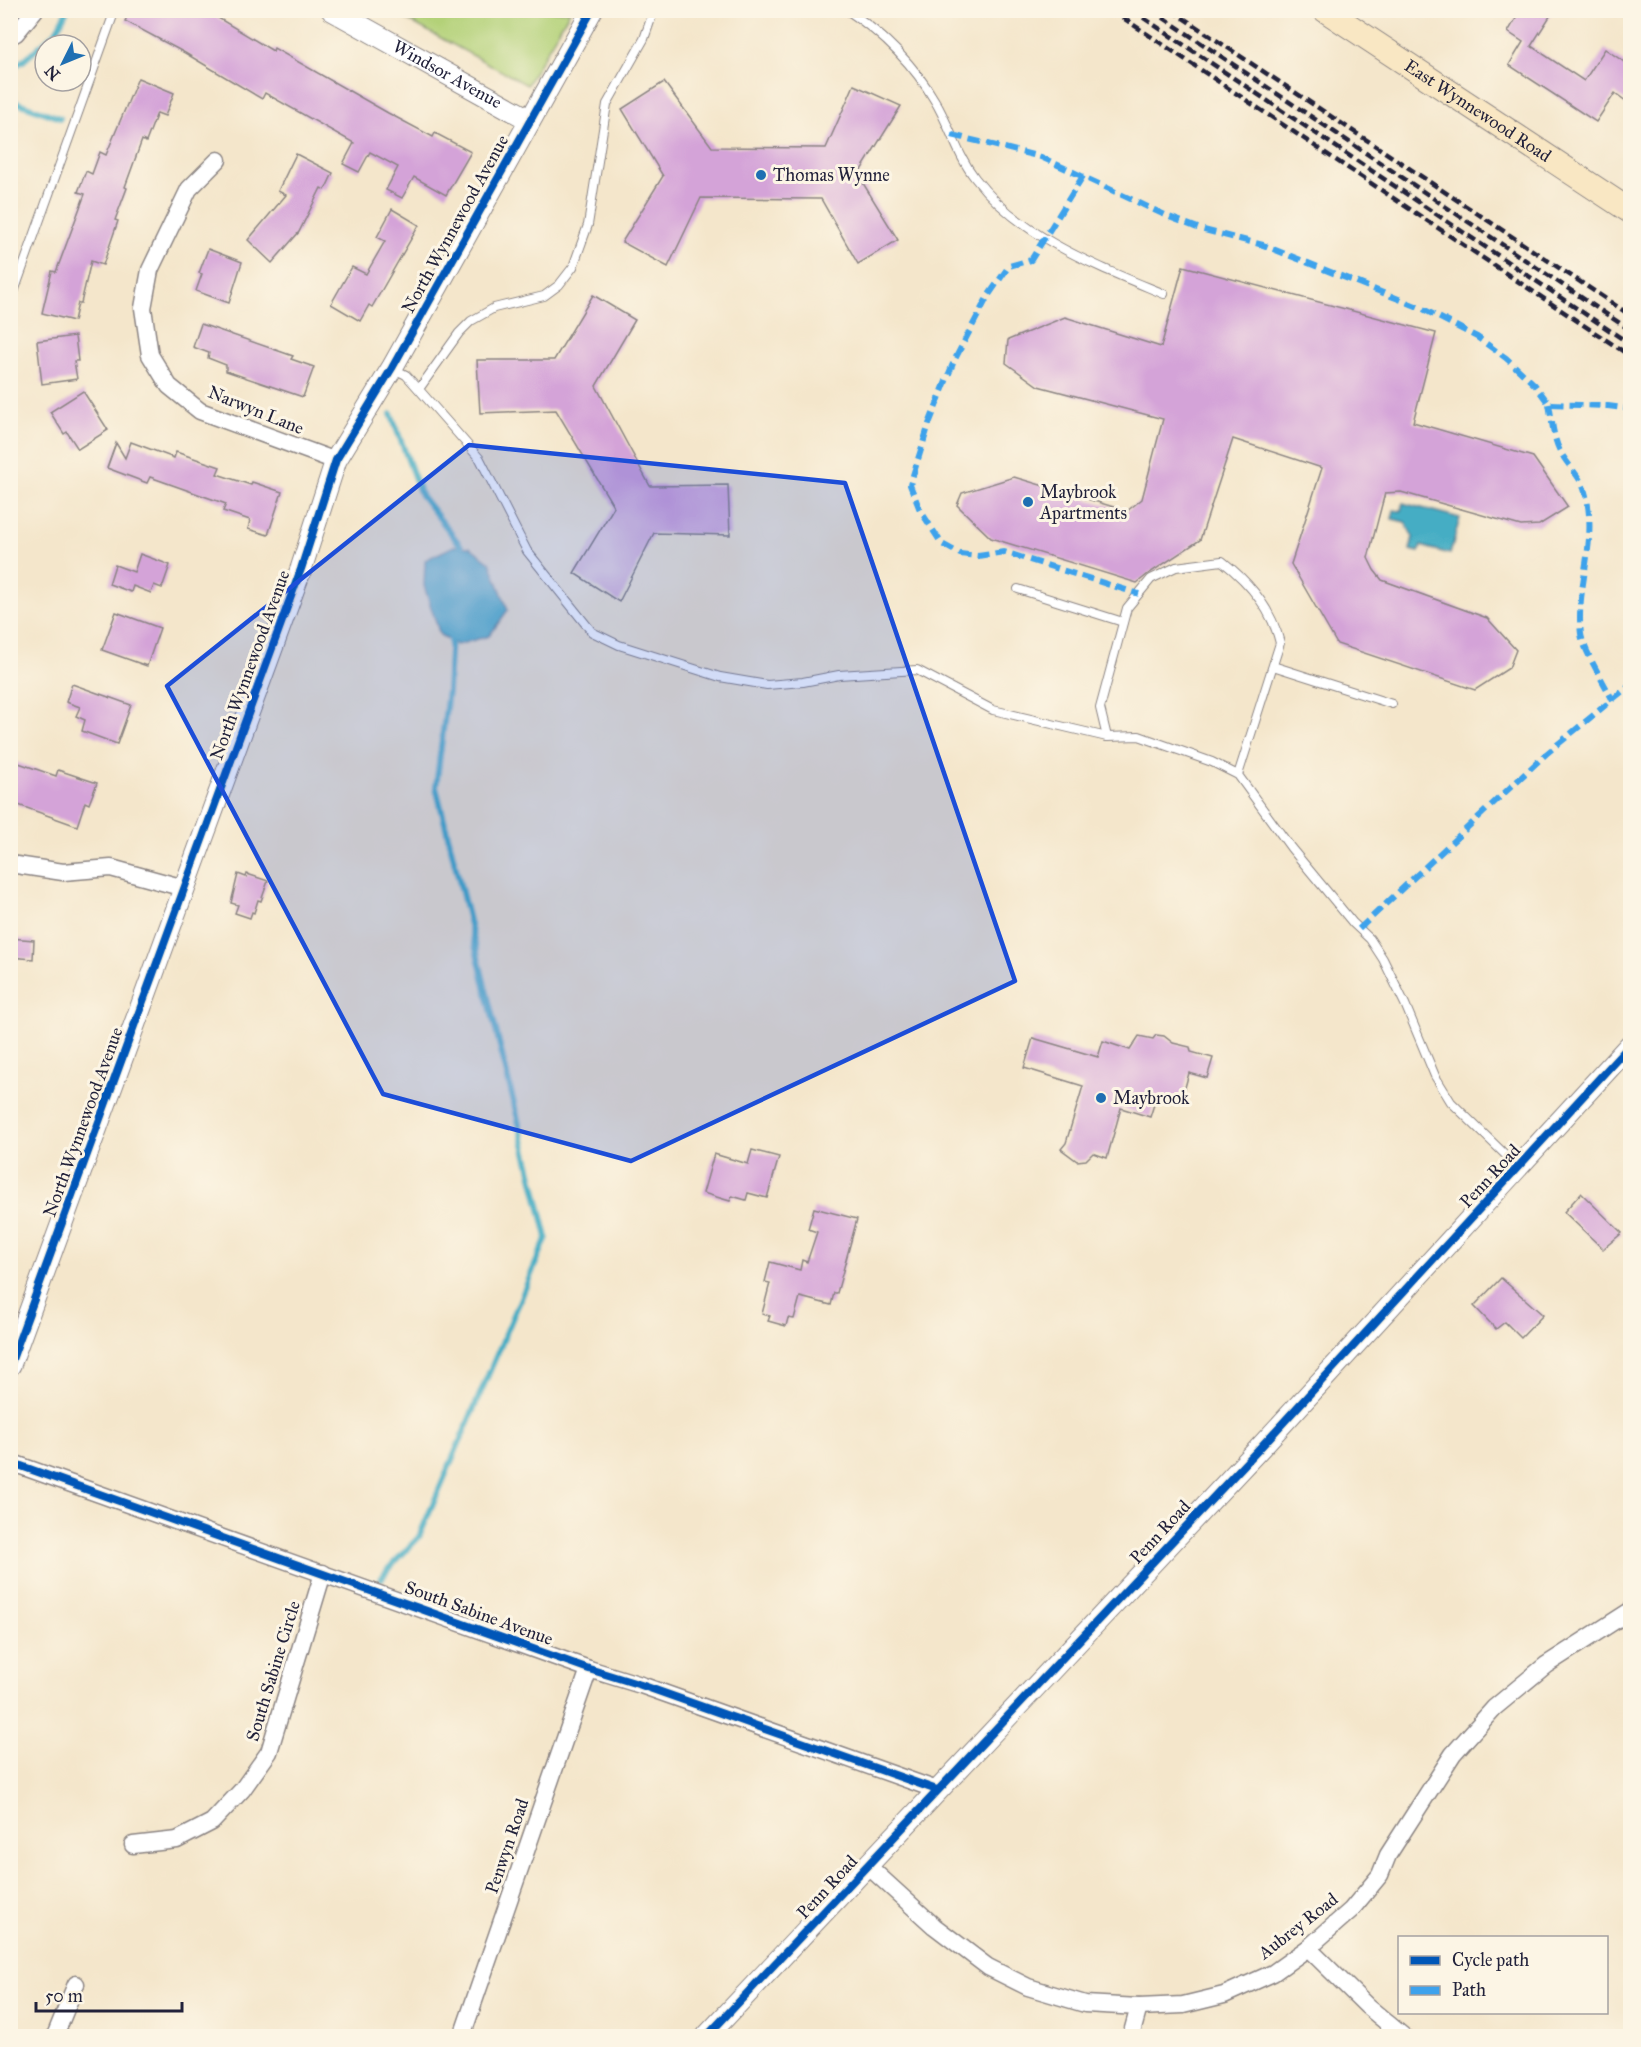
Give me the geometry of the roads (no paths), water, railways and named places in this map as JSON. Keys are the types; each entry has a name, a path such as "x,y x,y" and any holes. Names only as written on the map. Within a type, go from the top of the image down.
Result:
{"main road":[{"name":"East Wynnewood Road","path":"1325,10 1630,211"}],"street":[{"path":"10,36 16,33 35,10"},
{"name":"Windsor Avenue","path":"332,10 530,120"},
{"name":"North Wynnewood Avenue","path":"10,1365 301,569 336,461 392,368 592,10"},
{"name":"Narwyn Lane","path":"218,160 189,189 150,270 143,308 150,355 169,386 200,411 336,461"},
{"path":"10,864 63,872 111,868 184,888"},
{"name":"Penn Road","path":"707,2037 1258,1450 1630,1045"},
{"name":"South Sabine Avenue","path":"10,1462 589,1669 641,1685 937,1790"},
{"name":"South Sabine Circle","path":"133,1845 177,1840 212,1822 242,1790 270,1752 323,1573"},
{"name":"Aubrey Road","path":"868,1866 934,1926 988,1967 1028,1987 1085,2004 1139,2007 1183,2005 1224,1995 1273,1973 1308,1948 1351,1910 1380,1875 1388,1855 1452,1754 1494,1708 1546,1665 1630,1611"},
{"name":"Penwyn Road","path":"462,2037 589,1669"},
{"path":"1308,1948 1366,2006 1403,2037"},
{"path":"55,2037 76,1984"},
{"path":"1131,2037 1139,2007"}],"lane":[{"path":"10,303 115,10"},
{"path":"419,388 459,333 471,321 494,308 527,302 544,296 559,285 573,267 588,225 607,104 644,39 654,10"},
{"path":"847,10 875,29 905,60 935,101 973,177 1008,214 1028,228 1105,270 1164,294"},
{"path":"392,368 406,375 419,388 480,459 527,551 592,632 619,645 720,677 767,685 803,682 838,675 917,670 993,710 1107,737 1139,736 1212,762 1238,775 1291,848 1353,923 1370,939 1383,959 1405,1004 1435,1076 1451,1102 1518,1167"},
{"path":"1107,737 1100,708 1127,608 1150,579 1176,567 1222,561 1238,573 1256,593 1269,614 1281,644 1238,775"},
{"path":"1018,589 1124,621"},
{"path":"1273,666 1392,704"}],"water":[{"path":"1403,503 1460,518 1450,554 1421,546 1419,552 1410,550 1413,537 1405,522 1392,519 1394,510 1401,511"},
{"path":"454,546 470,547 490,562 508,610 489,636 457,645 440,635 424,586 425,560"}],"waterway":[{"path":"10,68 23,61 56,32 67,10"},
{"path":"10,100 60,118"},
{"path":"391,414 421,495 461,546 460,554"},
{"path":"381,1579 419,1537 547,1237 436,787 448,691 451,633"}],"railway":[{"path":"1111,10 1630,356"},
{"path":"1132,10 1630,344"},
{"path":"1152,10 1630,330"},
{"path":"1171,10 1630,315"}],"place":[{"name":"Thomas Wynne","path":"761,175"},
{"name":"Maybrook Apartments","path":"1028,502"},
{"name":"Maybrook","path":"1101,1098"}]}
